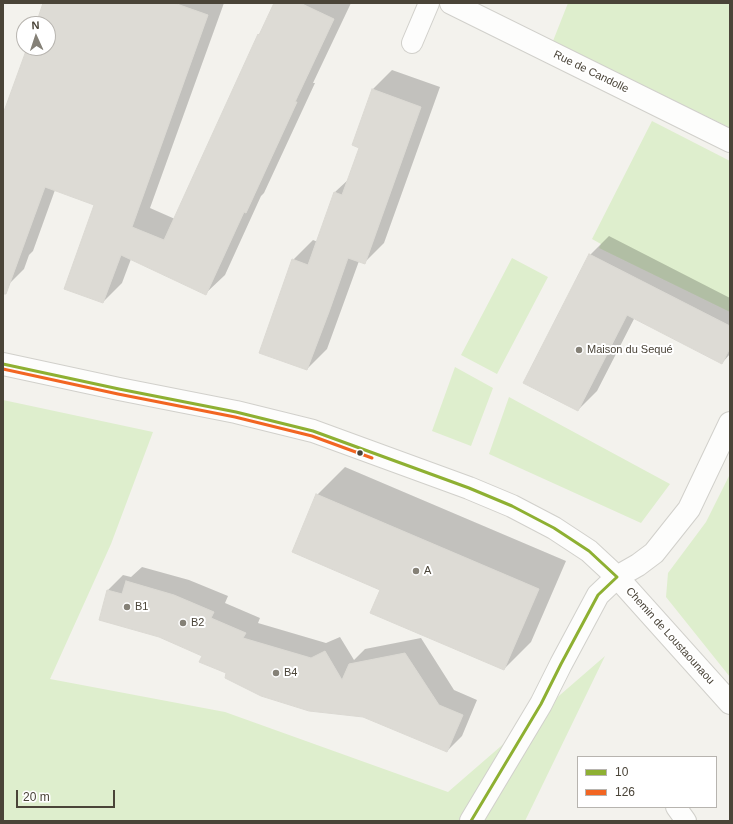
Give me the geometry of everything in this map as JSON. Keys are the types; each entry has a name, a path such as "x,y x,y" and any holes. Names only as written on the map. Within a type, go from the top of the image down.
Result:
{"street":[{"name":"Rue de Candolle","path":"451,3 730,141"},
{"name":"Chemin de Loustaounaou","path":"3,364 236,412 313,431 463,486 512,506 554,528 589,551 617,577 730,703"},
{"path":"471,821 541,704 598,595 617,577 638,565 654,553 689,509 730,423"}],"lane":[{"path":"412,43 429,3"},
{"path":"677,808 686,821"}],"green space":[{"path":"568,3 730,3 730,128 553,41"},
{"path":"652,121 730,161 730,312 599,248 601,244 592,239"},
{"path":"512,258 548,277 497,374 461,355"},
{"path":"455,367 493,388 471,446 432,431"},
{"path":"509,397 670,484 641,523 489,454"},
{"path":"3,400 153,432 111,544 50,679 225,712 448,792 605,656 525,821 3,821"},
{"path":"730,474 730,677 666,597 668,573 706,522"}],"building":[{"path":"43,3 174,3 208,15 132,227 164,240 258,34 259,35 274,3 300,3 334,19 295,102 297,102 246,213 244,212 206,295 121,255 103,303 64,289 94,205 45,187 6,294 3,294 3,114 24,56 56,56 56,16 39,16"},
{"path":"372,89 421,107 365,264 348,258 307,370 259,353 292,259 308,265 334,192 342,195 359,148 352,145"},
{"path":"589,254 730,326 730,348 722,364 627,315 578,411 523,383"},
{"name":"A","path":"316,494 539,589 504,670 370,613 380,590 292,552"},
{"path":"126,581 174,595 214,612 211,618 246,633 243,638 311,658 325,651 342,680 349,664 405,653 439,705 463,715 447,752 363,717 309,711 261,696 225,678 226,673 199,662 202,656 159,637 99,620 107,590 122,594"}],"transit line":[{"name":"10","path":"3,364 236,412 313,431 469,488 512,506 554,528 589,551 617,577"},
{"name":"126","path":"3,369 235,417 312,436 372,458"},
{"name":"10","path":"471,821 541,704 598,595 617,577"}],"place":[{"name":"Maison du Sequé","path":"579,350"},
{"name":"A","path":"416,571"},
{"name":"B1","path":"127,607"},
{"name":"B2","path":"183,623"},
{"name":"B4","path":"276,673"}]}
